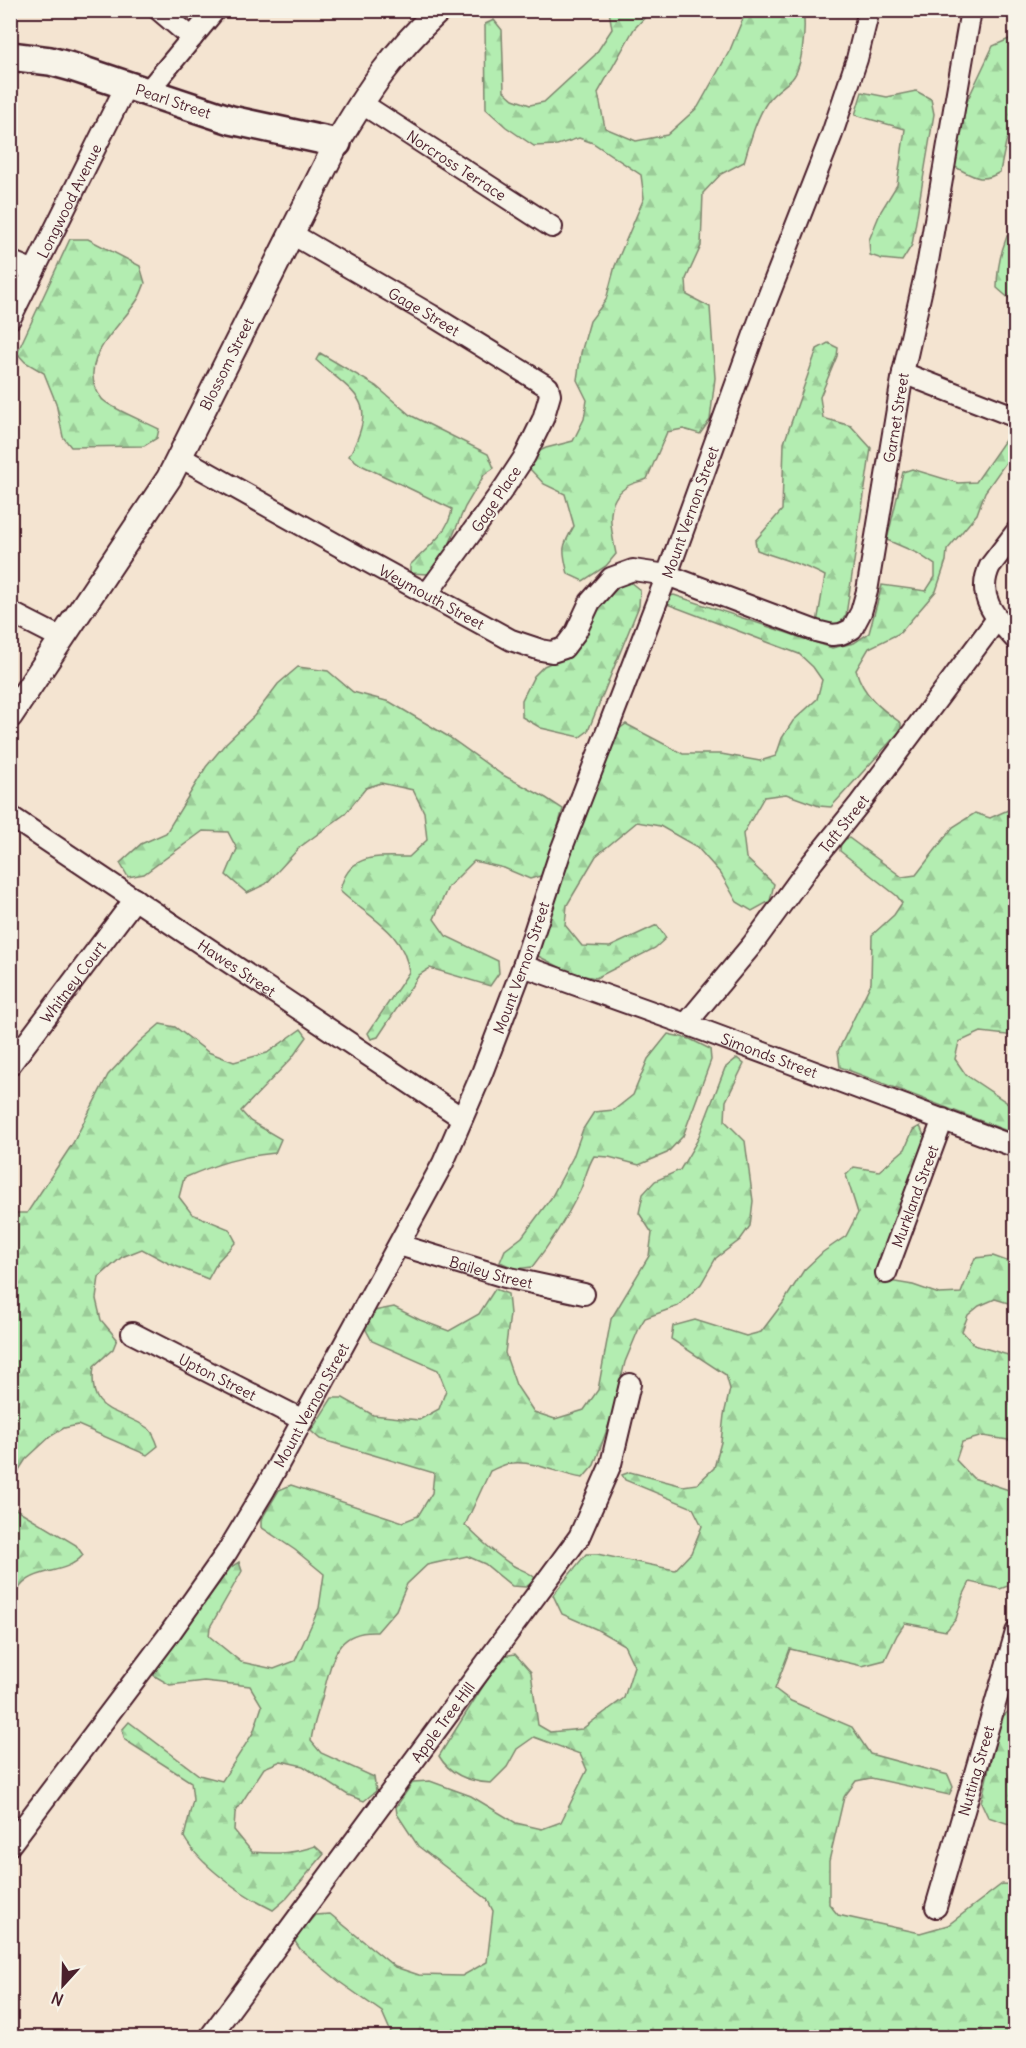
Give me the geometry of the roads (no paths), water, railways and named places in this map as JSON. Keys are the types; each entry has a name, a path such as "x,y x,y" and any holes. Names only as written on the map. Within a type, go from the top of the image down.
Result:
{"main road":[{"name":"Pearl Street","path":"10,56 50,61 137,87 231,120 337,143"}],"street":[{"path":"159,10 192,38"},
{"name":"Longwood Avenue","path":"10,319 34,271 137,87 192,38 215,10"},
{"name":"Blossom Street","path":"10,717 161,491 337,143 361,103 397,51 439,10"},
{"name":"Mount Vernon Street","path":"10,1845 120,1702 227,1552 265,1489 442,1163 482,1073 523,966 560,853 668,575 761,315 832,134 857,58 869,10"},
{"name":"Garnet Street","path":"668,575 832,635 852,629 862,611 871,572 903,373 928,261 971,10"},
{"name":"Norcross Terrace","path":"361,103 552,227"},
{"name":"Gage Street","path":"291,234 431,315 548,387 550,395"},
{"path":"10,261 34,271"},
{"path":"903,373 1016,417"},
{"name":"Gage Place","path":"427,594 492,506 525,456 543,419 550,395"},
{"name":"Weymouth Street","path":"180,456 511,640 541,650 552,651 564,648 576,632 590,602 611,578 633,570 668,575"},
{"path":"1016,532 987,573 986,599 997,619 1016,640"},
{"path":"10,612 63,639"},
{"name":"Taft Street","path":"686,1024 752,945 997,619"},
{"name":"Hawes Street","path":"10,816 462,1118"},
{"name":"Whitney Court","path":"10,1065 135,899"},
{"name":"Simonds Street","path":"523,966 1016,1147"},
{"name":"Murkland Street","path":"886,1273 942,1119"},
{"name":"Bailey Street","path":"399,1245 505,1277 584,1294"},
{"name":"Upton Street","path":"132,1333 303,1420"},
{"name":"Apple Tree Hill","path":"209,2037 579,1537 611,1464 630,1384"},
{"name":"Nutting Street","path":"936,1907 1016,1632"}]}
